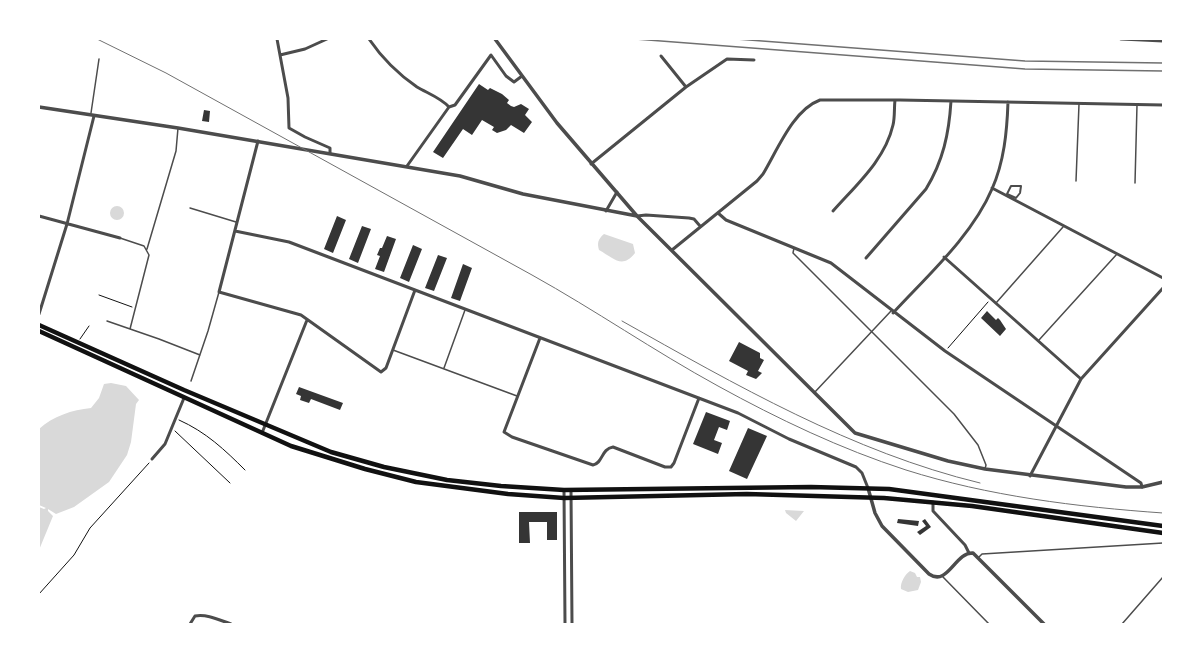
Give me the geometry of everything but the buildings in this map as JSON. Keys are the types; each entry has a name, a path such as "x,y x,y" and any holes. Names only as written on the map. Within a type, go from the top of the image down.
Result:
{"main road":[{"path":"39,325 331,452 412,474 466,483 564,490 795,487 868,488 974,499 1078,516 1163,526"},
{"path":"39,331 184,398 308,452 416,482 514,495 564,498 747,494 871,497 932,504 972,506 1163,533"}],"street":[{"path":"277,39 288,98 289,128 305,137 326,144 330,148 330,153"},
{"path":"280,55 305,48 326,39"},
{"path":"369,39 398,72 416,86 445,102 449,107"},
{"path":"495,39 557,123 637,216 850,429 861,435 948,461 985,469 1126,488 1142,487 1163,482"},
{"path":"1121,39 1163,41"},
{"path":"407,166 449,107 456,105 490,55 506,76 514,82 522,76"},
{"path":"661,56 686,87"},
{"path":"591,164 686,87 727,59 754,60"},
{"path":"672,250 757,181 763,174 798,115 805,107 820,100 1163,105"},
{"path":"833,211 879,159 894,124 895,100"},
{"path":"866,258 926,189 933,176 947,141 950,101"},
{"path":"892,312 944,257 969,227 992,188 1004,146 1008,102"},
{"path":"39,107 178,128 407,166 460,176 523,194 637,216 646,215 690,218 694,219 700,226"},
{"path":"39,314 67,224 92,115"},
{"path":"258,141 219,292 293,312 307,320 379,371 385,371 415,290"},
{"path":"1011,186 1021,186 1020,193 1016,198 1007,194 1011,186"},
{"path":"992,188 1163,278"},
{"path":"606,210 617,192"},
{"path":"718,213 726,220 831,263 892,312 945,351 1141,483 1142,487"},
{"path":"39,216 120,238"},
{"path":"235,231 289,242 738,413 789,439 846,462 860,470 868,488 878,519 885,530 929,574 936,577 942,576 969,553"},
{"path":"944,257 1081,379"},
{"path":"1030,476 1081,379 1163,288"},
{"path":"262,433 307,320"},
{"path":"540,338 504,432 593,465 598,463 606,449 612,447 665,467 671,467 674,463 699,398"},
{"path":"152,459 165,444 184,398"},
{"path":"564,490 565,624"},
{"path":"571,490 572,624"},
{"path":"932,504 935,514 965,545 969,553 978,558 1044,624"},
{"path":"190,624 195,616 209,616 231,624"}],"lane":[{"path":"92,115 99,59"},
{"path":"1076,181 1079,104"},
{"path":"1135,183 1137,105"},
{"path":"130,328 134,308 149,258 147,249 176,151 178,128"},
{"path":"190,208 237,222"},
{"path":"996,303 1065,226"},
{"path":"120,238 141,244 147,249"},
{"path":"794,248 793,253 954,414 978,445 986,465 985,469"},
{"path":"1038,341 1117,254"},
{"path":"191,381 219,292"},
{"path":"444,368 466,310"},
{"path":"814,392 892,312"},
{"path":"107,321 130,328 200,355"},
{"path":"393,350 518,396"},
{"path":"978,558 982,554 1163,543"},
{"path":"942,576 989,624"},
{"path":"1122,624 1163,577"}],"path":[{"path":"99,295 134,308"},
{"path":"945,351 991,299"},
{"path":"80,339 89,326"},
{"path":"175,418 213,439 245,470"},
{"path":"171,428 230,483"},
{"path":"39,594 74,555 90,528 152,459"}],"shaded area":[{"path":"117,206 122,208 124,213 122,218 117,220 112,218 110,213 112,208"},
{"path":"604,234 633,244 635,253 626,261 618,261 610,257 599,250 598,241"},
{"path":"111,383 126,386 139,400 136,404 131,442 127,455 109,482 74,507 56,514 48,509 53,516 39,550 39,507 44,509 46,508 39,505 39,429 44,424 63,414 91,408 99,398 104,384"},
{"path":"785,510 804,511 796,521 786,513"},
{"path":"910,571 915,573 917,577 920,577 921,582 918,590 908,592 901,589 901,584 906,574"}],"tram line":[{"path":"97,39 166,73 532,275 718,386 764,410 834,443 906,470 969,487 1066,504 1163,513"},
{"path":"622,321 752,392 841,435 886,454 933,470 980,483"}],"railway":[{"path":"635,39 1025,69 1163,71"},
{"path":"736,39 1025,61 1163,63"}]}
